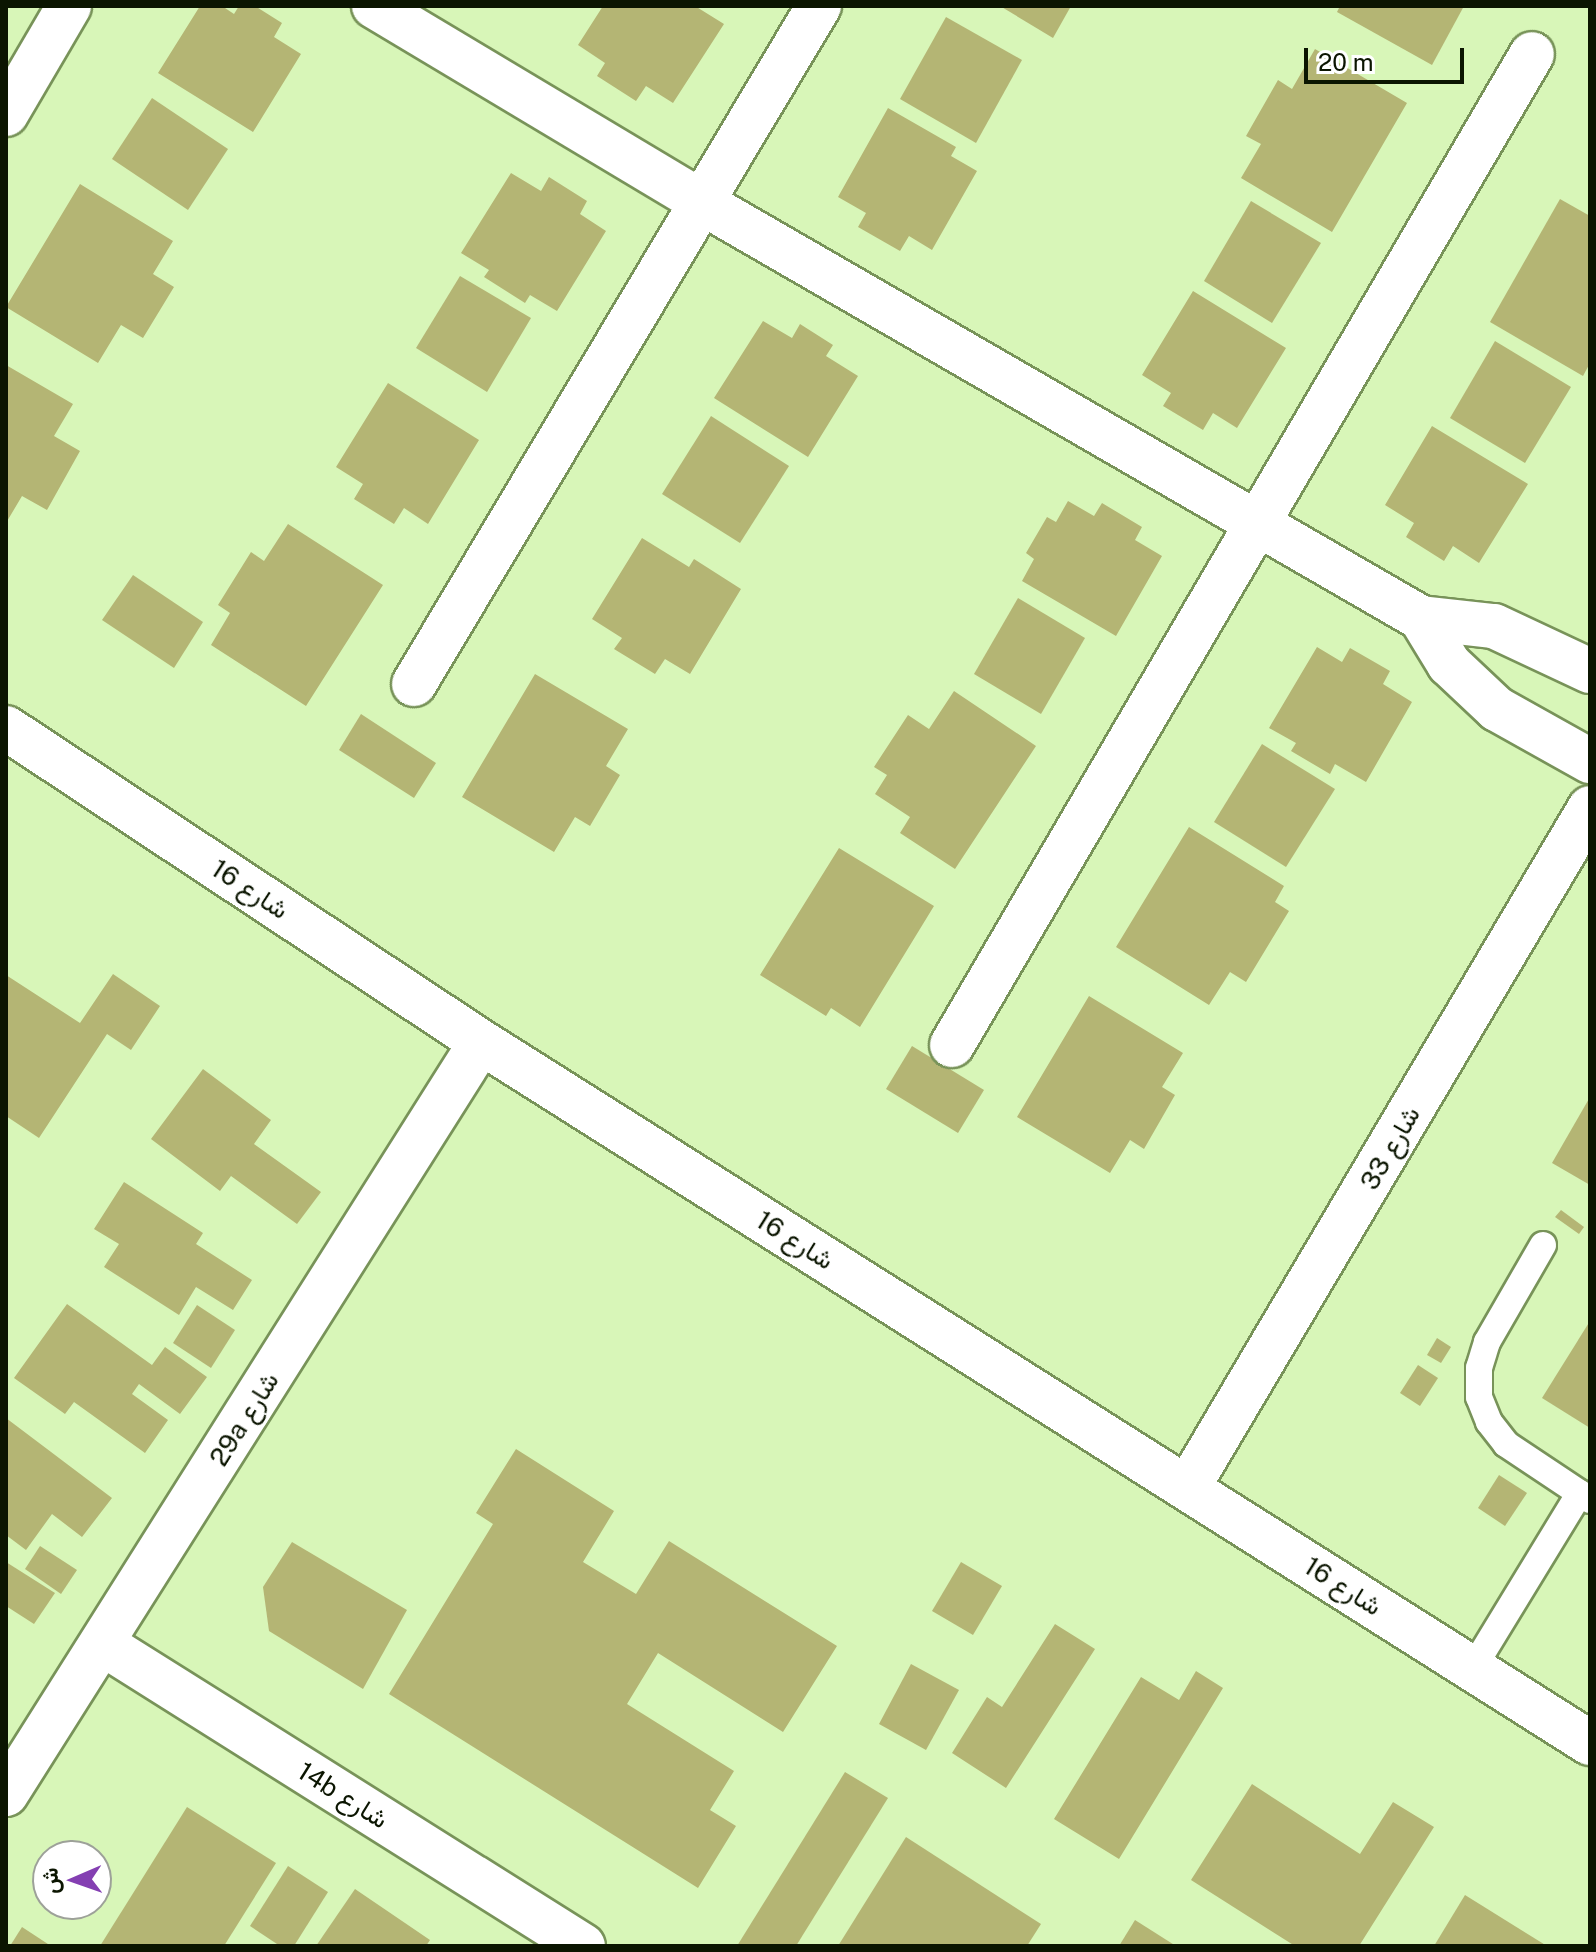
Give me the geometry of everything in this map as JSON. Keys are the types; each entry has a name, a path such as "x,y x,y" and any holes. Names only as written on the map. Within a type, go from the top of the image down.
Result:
{"street":[{"path":"6,114 69,6"},
{"path":"374,6 701,202 1421,618 1494,626 1590,671"},
{"path":"414,684 819,6"},
{"path":"952,1045 1532,54"},
{"path":"1421,618 1449,664 1477,693 1590,761"},
{"name":"شارع 16","path":"6,728 481,1042 1590,1743"},
{"name":"شارع 33","path":"1188,1487 1590,808"},
{"name":"29a شارع","path":"6,1794 481,1042"},
{"name":"14b شارع","path":"103,1644 583,1946"}],"lane":[{"path":"1473,1668 1585,1496 1506,1444 1489,1422 1479,1397 1479,1368 1487,1342 1543,1245"}],"building":[{"path":"200,6 222,6 234,14 239,6 255,6 282,23 274,37 301,54 253,132 158,73"},
{"path":"603,6 695,6 724,24 673,103 646,86 636,101 597,76 605,63 578,45"},
{"path":"1000,6 1071,6 1053,38"},
{"path":"1340,6 1464,6 1432,65 1337,12"},
{"path":"946,17 1022,60 976,143 900,99"},
{"path":"1315,49 1407,103 1332,232 1241,178 1261,144 1246,136 1278,80 1292,89"},
{"path":"152,98 228,149 188,210 112,159"},
{"path":"888,108 956,147 951,156 977,171 932,250 909,236 900,251 858,227 866,213 838,197"},
{"path":"511,173 541,191 549,177 587,201 580,214 606,231 557,311 530,295 525,303 484,277 489,270 461,253"},
{"path":"80,184 173,241 153,274 174,287 143,338 121,325 98,363 6,307"},
{"path":"1560,199 1590,216 1590,363 1583,376 1490,322"},
{"path":"1251,201 1321,243 1272,323 1204,281"},
{"path":"460,276 531,318 487,392 416,348"},
{"path":"1193,291 1286,348 1237,428 1213,413 1203,430 1163,406 1171,393 1142,375"},
{"path":"763,321 792,338 800,324 833,345 826,356 858,376 808,457 714,398"},
{"path":"1495,341 1571,387 1525,463 1450,418"},
{"path":"6,365 73,404 54,436 80,451 47,510 22,496 6,523"},
{"path":"388,383 479,440 428,524 404,508 394,524 354,499 363,484 336,467"},
{"path":"711,416 789,466 740,543 662,494"},
{"path":"1432,426 1528,484 1479,563 1453,546 1444,561 1406,537 1414,523 1385,505"},
{"path":"1068,501 1094,516 1102,503 1142,527 1135,540 1162,556 1116,636 1022,581 1034,559 1026,553 1047,517 1056,522"},
{"path":"288,524 383,585 306,706 211,645 230,613 218,605 251,552 264,561"},
{"path":"642,538 689,567 694,559 741,589 690,674 665,659 655,674 614,649 622,638 592,619"},
{"path":"133,575 203,622 174,668 102,620"},
{"path":"1018,598 1085,638 1041,714 974,674"},
{"path":"1317,647 1342,662 1350,648 1390,671 1383,684 1412,702 1366,782 1335,764 1330,774 1291,751 1296,743 1269,728"},
{"path":"535,674 628,729 606,766 620,775 590,826 575,817 554,852 462,797"},
{"path":"954,691 1036,746 955,869 900,833 910,817 875,794 887,775 874,767 908,715 929,729"},
{"path":"361,714 436,763 414,798 339,750"},
{"path":"1262,744 1335,789 1286,867 1214,822"},
{"path":"1189,827 1284,886 1275,902 1289,911 1246,982 1230,972 1209,1005 1116,947"},
{"path":"839,848 934,906 860,1027 831,1008 826,1016 760,975"},
{"path":"113,974 160,1006 131,1050 107,1034 39,1138 6,1116 6,975 80,1023"},
{"path":"1089,996 1183,1053 1162,1087 1175,1095 1144,1149 1130,1140 1110,1173 1017,1117"},
{"path":"912,1046 984,1090 958,1133 886,1089"},
{"path":"203,1069 271,1120 254,1144 321,1192 297,1224 231,1176 220,1191 151,1139"},
{"path":"1590,1097 1590,1185 1552,1163"},
{"path":"124,1182 203,1233 196,1244 252,1280 233,1310 196,1287 179,1315 104,1267 119,1244 94,1229"},
{"path":"1561,1210 1584,1227 1579,1234 1555,1217"},
{"path":"67,1304 152,1365 165,1347 207,1377 180,1414 139,1384 132,1394 168,1420 145,1453 74,1402 65,1414 14,1378"},
{"path":"197,1305 235,1330 211,1368 173,1343"},
{"path":"1590,1321 1590,1428 1542,1398"},
{"path":"1437,1338 1451,1347 1441,1363 1427,1355"},
{"path":"1418,1365 1438,1378 1420,1406 1400,1393"},
{"path":"6,1418 112,1498 82,1537 52,1514 26,1550 6,1535"},
{"path":"516,1449 614,1511 583,1562 636,1594 669,1541 837,1646 783,1732 658,1653 627,1704 734,1771 710,1810 736,1826 698,1888 389,1694 493,1524 476,1513"},
{"path":"1499,1475 1527,1493 1505,1526 1478,1508"},
{"path":"292,1542 407,1610 363,1689 269,1631 263,1587"},
{"path":"40,1546 77,1570 61,1594 25,1569"},
{"path":"6,1562 55,1593 34,1624 6,1606"},
{"path":"961,1562 1002,1586 973,1635 932,1611"},
{"path":"1055,1624 1095,1649 1006,1788 952,1753 987,1697 1002,1707"},
{"path":"911,1664 959,1690 926,1750 879,1724"},
{"path":"1196,1671 1223,1688 1119,1859 1054,1819 1141,1677 1179,1700"},
{"path":"845,1772 888,1798 796,1946 737,1946"},
{"path":"1252,1784 1360,1854 1393,1802 1434,1827 1359,1946 1295,1946 1191,1880"},
{"path":"187,1807 276,1863 224,1946 100,1946"},
{"path":"906,1837 1041,1924 1027,1946 838,1946"},
{"path":"288,1866 328,1892 294,1946 280,1946 250,1926"},
{"path":"355,1889 430,1940 426,1946 316,1946"},
{"path":"1465,1895 1547,1946 1434,1946"},
{"path":"1135,1920 1176,1946 1119,1946"},
{"path":"22,1927 51,1946 10,1946"}]}
